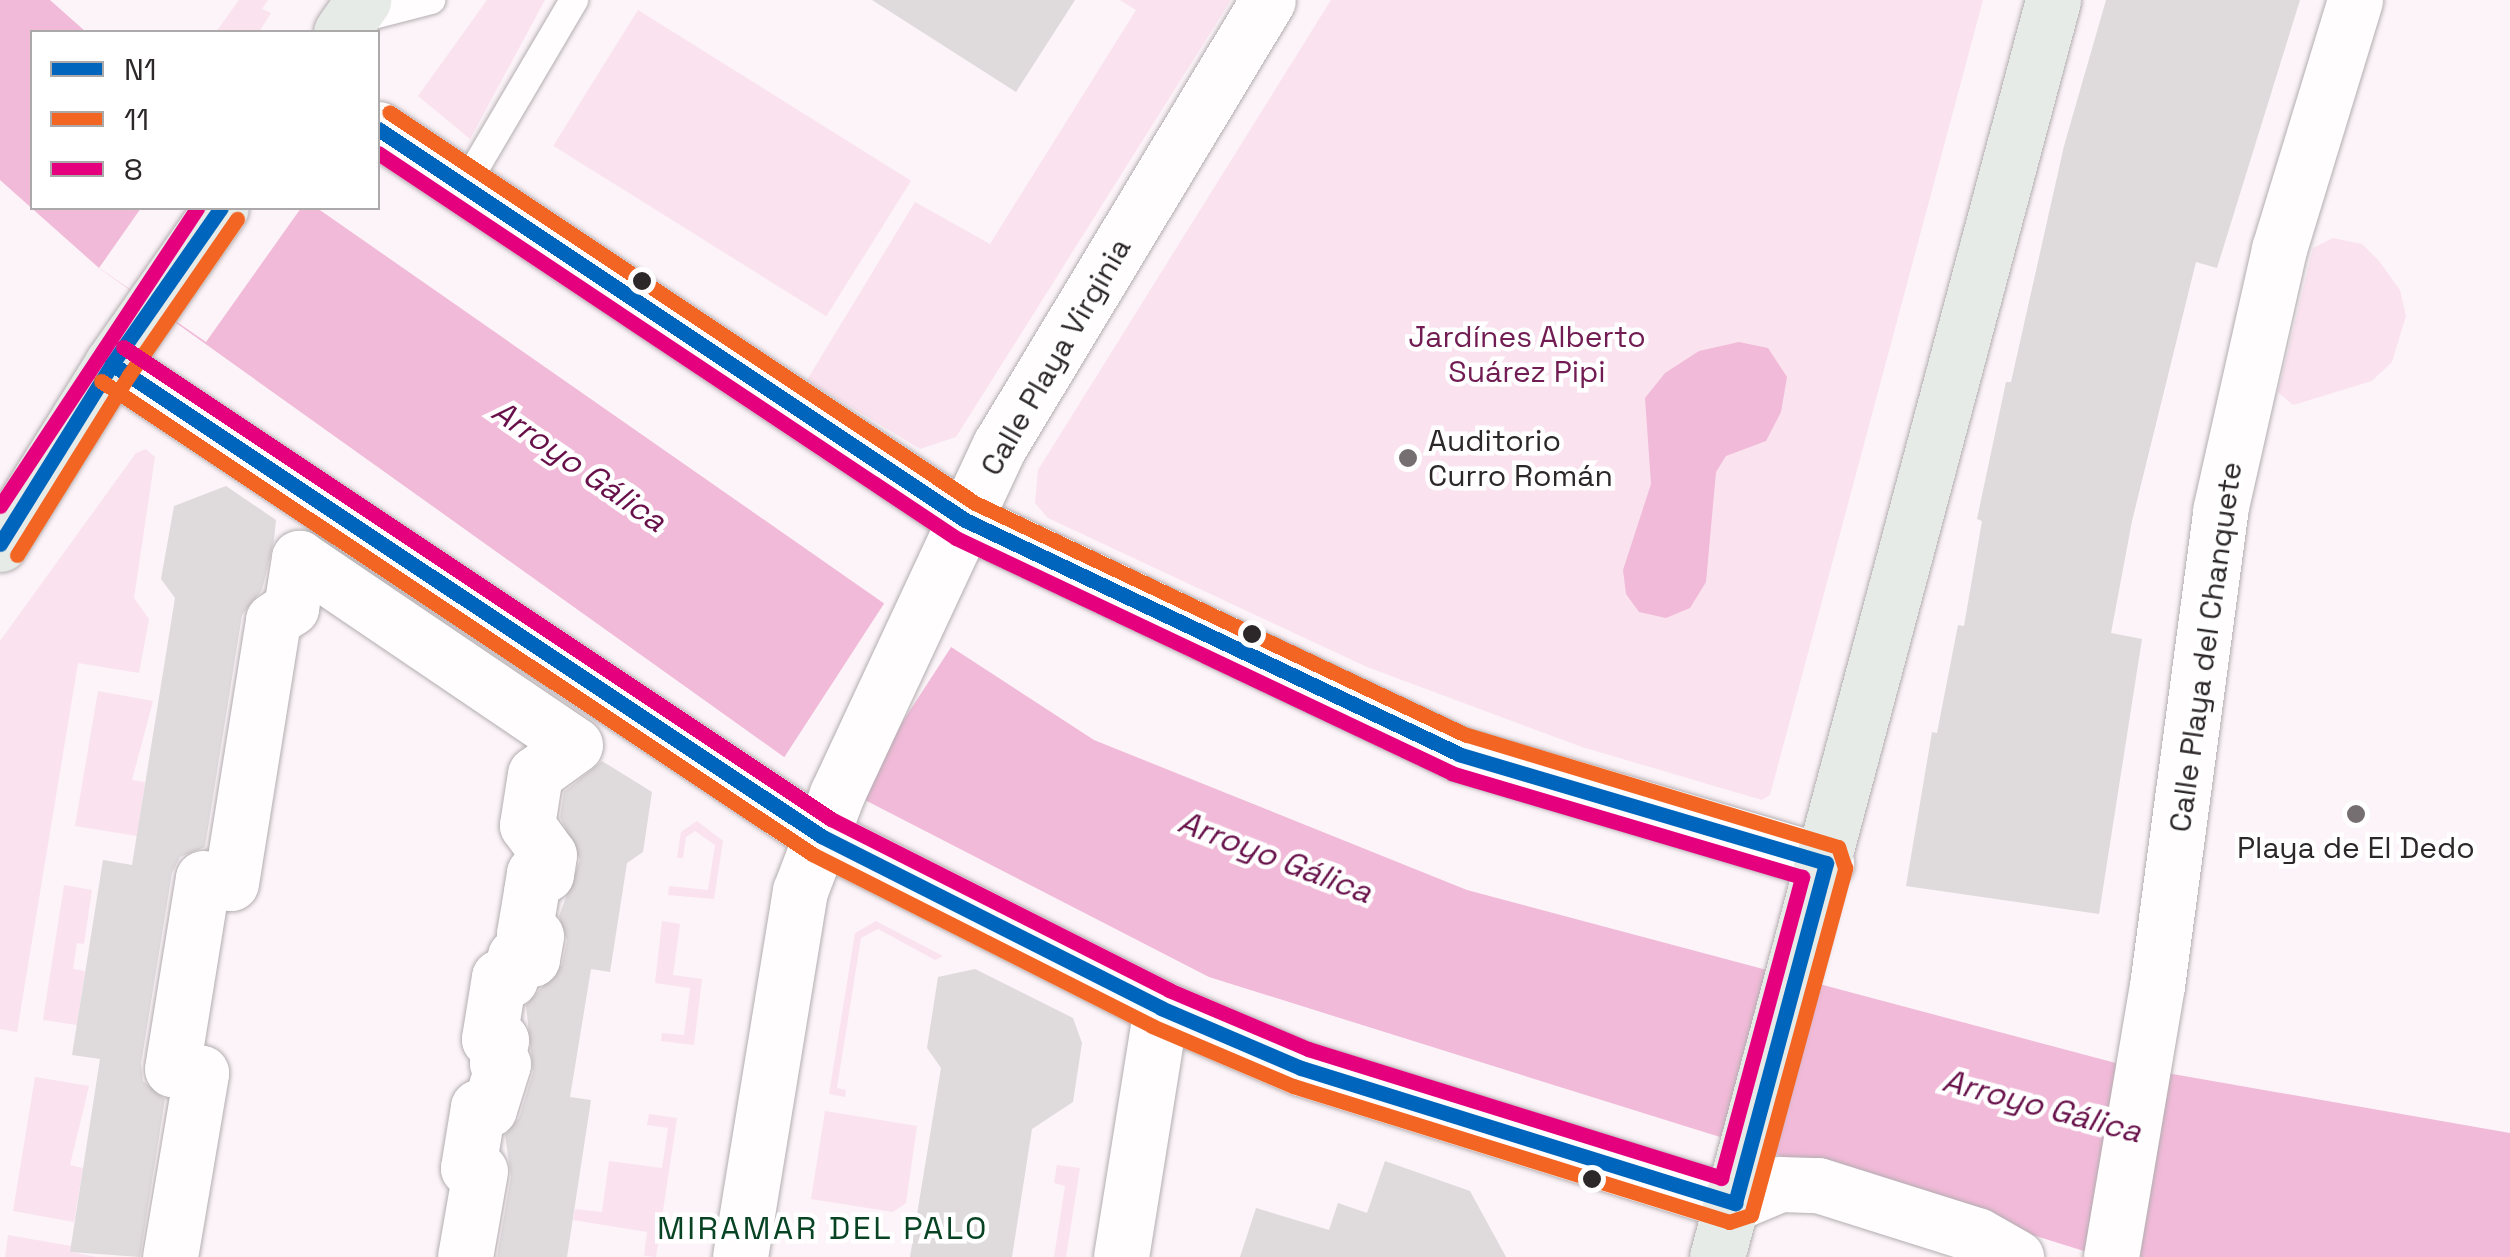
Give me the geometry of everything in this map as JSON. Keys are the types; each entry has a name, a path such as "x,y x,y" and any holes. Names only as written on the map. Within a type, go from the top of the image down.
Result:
{"main road":[{"path":"1717,1257 1826,863 2053,0"},
{"path":"0,544 112,364 220,210"}],"street":[{"name":"Calle Playa Virginia","path":"740,1257 800,891 826,823 1000,445 1268,0"},
{"name":"Calle Playa del Chanquete","path":"2111,1257 2176,852 2220,510 2279,249 2355,0"},
{"path":"380,130 966,520 1459,754 1826,863"},
{"path":"112,364 826,823 1160,1008 1301,1068 1735,1203 1780,1184 1818,1185 1977,1235 2016,1257"},
{"path":"170,1257 200,1073 172,1069 203,878 231,882 273,620 290,608 299,558 575,745 535,774 527,824 549,855 546,874 534,873 524,934 536,936 532,959 515,956 510,979 499,977 489,1039 500,1040 497,1063 502,1064 490,1109 478,1107 468,1168 480,1170 465,1257"},
{"path":"1121,1257 1160,1008"}],"lane":[{"path":"350,18 431,0"},
{"path":"464,187 574,0"}],"green space":[{"path":"239,0 268,0 262,9 271,13 260,30 217,30"},
{"path":"487,0 545,0 470,139 418,96"},
{"path":"1120,0 1231,0 956,437 920,449 807,380 915,202 990,244 1136,10"},
{"name":"Jardínes Alberto Suárez Pipi","path":"1331,0 1983,0 1770,795 1762,800 1582,747 1367,667 1048,518 1035,503 1038,470"},
{"path":"638,10 911,181 826,316 553,146"},
{"path":"2333,238 2362,244 2379,261 2400,290 2406,316 2392,362 2372,381 2293,405 2278,392 2313,248"},
{"path":"146,449 155,457 134,598 149,619 139,673 78,663 17,1032 0,1029 0,641 136,453"},
{"path":"98,691 153,701 132,780 145,782 137,836 75,826"},
{"path":"697,821 723,841 714,899 668,895 669,886 708,890 715,845 695,831 686,837 683,858 677,858 681,832"},
{"path":"64,885 92,890 84,944 77,943 73,969 85,971 77,1025 43,1020"},
{"path":"662,921 680,924 673,975 702,979 694,1045 661,1041 662,1033 684,1035 690,988 655,983"},
{"path":"876,921 943,956 935,960 878,929 861,938 837,1088 846,1090 845,1097 829,1094 855,933"},
{"path":"35,1077 89,1086 70,1165 83,1168 74,1222 13,1211"},
{"path":"825,1111 917,1126 906,1203 893,1212 811,1199"},
{"path":"649,1114 677,1118 656,1257 644,1256 647,1232 573,1220 575,1209 602,1212 609,1161 662,1168 668,1128 647,1125"},
{"path":"1057,1165 1080,1168 1066,1257 1054,1257 1065,1186 1054,1183"},
{"path":"8,1235 71,1246 70,1252 97,1257 5,1257"}],"water":[{"path":"0,0 50,0 84,30 30,30 30,207 0,180"},
{"name":"Arroyo Gálica","path":"34,210 320,210 882,602 1094,740 1467,890 2127,1066 2510,1133 2510,1257 2103,1257 1209,977 791,762 99,268"},
{"path":"1739,342 1768,348 1787,377 1781,412 1766,441 1726,456 1716,472 1706,582 1690,608 1666,618 1639,612 1626,594 1623,570 1651,484 1645,398 1665,373 1699,351"}],"pier":[{"path":"140,210 300,210 206,342 99,268"},
{"path":"887,599 954,643 848,805 781,762"}],"building":[{"path":"872,0 1075,0 1016,92"},
{"path":"2106,0 2300,0 2217,268 2196,262 2132,521 2111,633 2142,639 2099,914 1906,886 1932,732 1937,733 1958,625 1964,626 1982,521 1977,519 2006,382 2011,382 2064,146"},
{"path":"226,486 276,520 274,540 262,590 242,615 205,847 180,857 172,873 141,1064 143,1081 165,1099 140,1257 70,1252 100,1059 72,1055 103,860 132,865 175,598 161,579 174,506"},
{"path":"602,761 652,792 643,852 627,863 610,972 591,969 570,1097 591,1100 567,1257 497,1257 511,1176 505,1135 519,1118 533,1072 526,1005 562,965 567,940 559,916 580,860 560,817 564,792"},
{"path":"975,969 1073,1018 1082,1043 1073,1102 1032,1129 1012,1257 910,1257 941,1068 927,1048 938,977"},
{"path":"1385,1161 1470,1191 1506,1257 1240,1257 1256,1208 1329,1230 1338,1203 1367,1213"}],"transit line":[{"name":"11","path":"101,381 812,854 1152,1026 1293,1086 1729,1222 1751,1215 1845,868 1838,847 1466,735 975,503 389,112"},
{"name":"N1","path":"112,364 821,836 1161,1008 1301,1068 1735,1203 1826,863 1459,754 965,520 380,130"},
{"name":"8","path":"123,347 831,819 1169,990 1308,1049 1721,1178 1802,877 1452,773 956,538 380,154"},
{"name":"8","path":"0,506 196,210"},
{"name":"N1","path":"0,544 112,364 220,210"},
{"name":"11","path":"17,555 129,375 237,219"}],"place":[{"name":"Auditorio Curro Román","path":"1408,458"},
{"name":"Playa de El Dedo","path":"2356,814"}],"district":[{"name":"MIRAMAR DEL PALO","path":"823,1228"}]}
